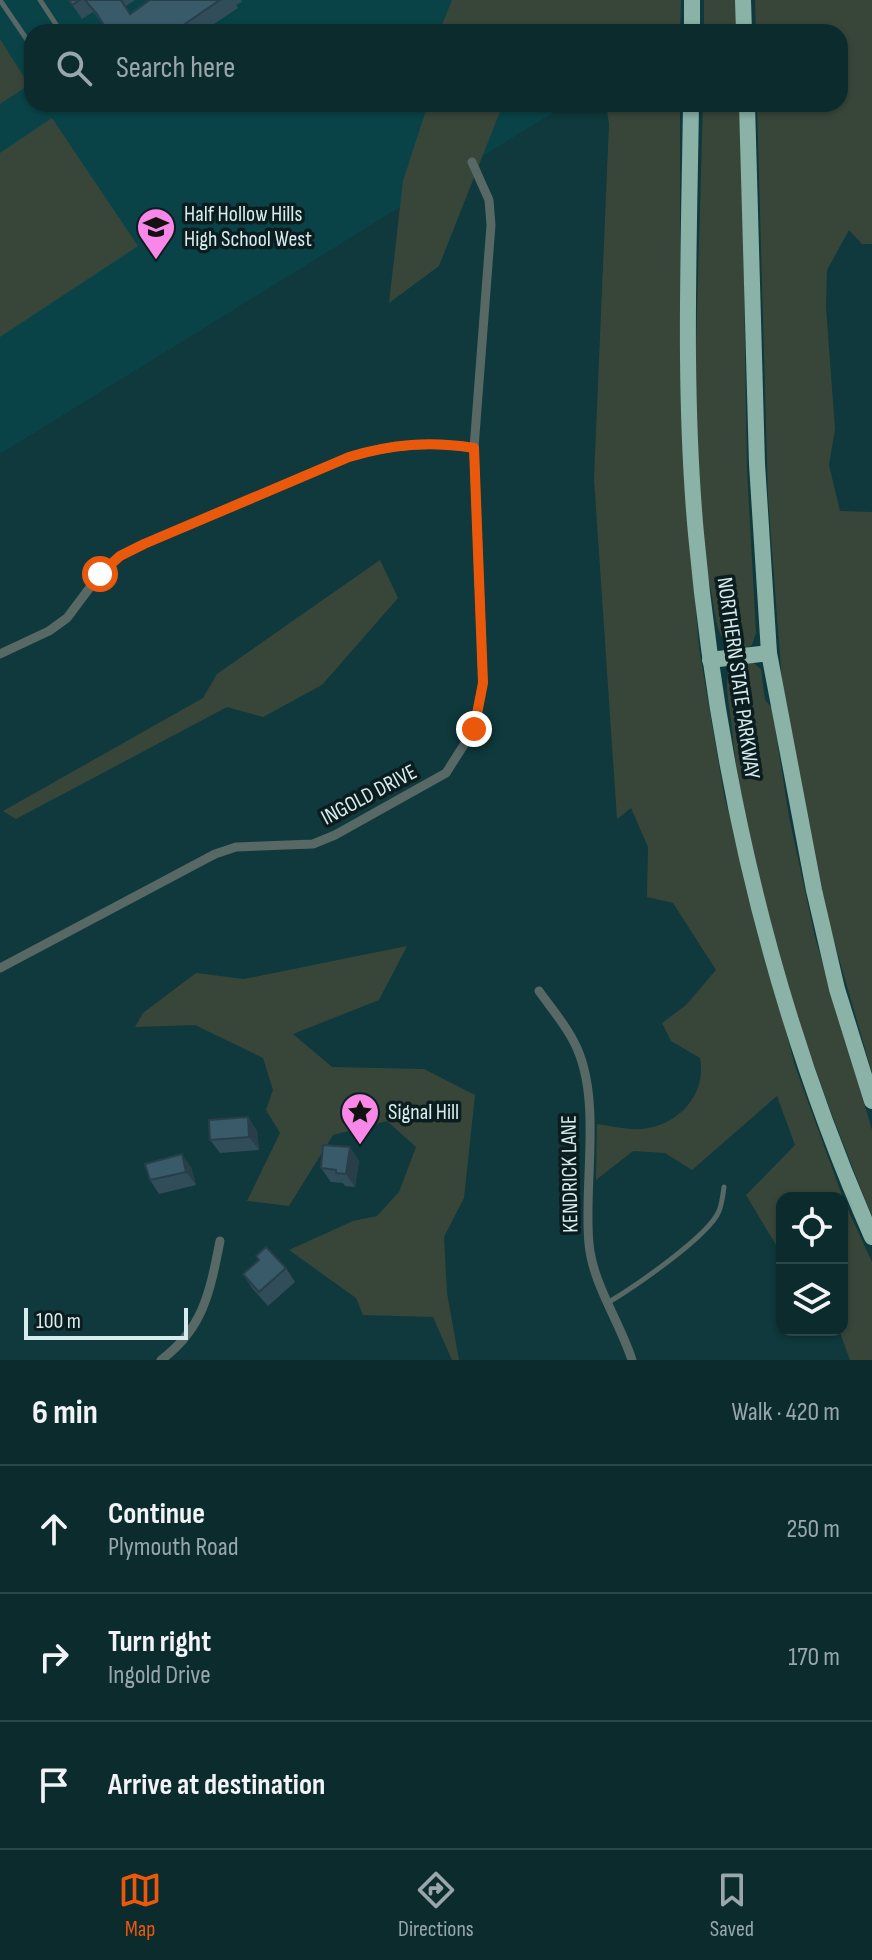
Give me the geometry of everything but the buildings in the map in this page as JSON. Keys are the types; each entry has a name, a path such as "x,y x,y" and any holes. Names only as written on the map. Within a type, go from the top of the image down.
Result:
{"highway":[{"path":"692,0 692,24"},
{"path":"743,0 744,24"},
{"name":"NORTHERN STATE PARKWAY","path":"691,112 690,395 696,532 710,660 731,782 763,928 806,1069 872,1237"},
{"name":"NORTHERN STATE PARKWAY","path":"747,112 757,464 769,653 792,788 827,947 872,1101"},
{"path":"710,660 769,653"}],"street":[{"name":"INGOLD DRIVE","path":"0,968 215,854 246,846 313,844 427,786 446,773 474,729 483,683 474,448 491,225 489,200 472,162"},
{"path":"0,654 49,631 67,618 100,574 120,556 144,544 349,457 381,447 414,443 474,448"},
{"name":"KENDRICK LANE","path":"539,991 575,1044 583,1068 589,1137 589,1244 594,1267 632,1360"},
{"path":"161,1360 187,1336 211,1292 220,1241"}],"lane":[{"path":"0,0 24,35"},
{"path":"40,0 56,24"},
{"path":"609,1302 661,1268 707,1225 719,1212 724,1187"}],"shaded area":[{"name":"Half Hollow Hills High School West","path":"0,0 654,0 658,24 24,24 24,112 554,112 0,454"}],"green space":[{"path":"452,0 681,0 680,24 442,24"},
{"path":"704,0 736,0 738,24 704,24"},
{"path":"755,0 872,0 872,244 862,244 849,230 827,270 826,307 835,429 829,465 840,511 872,512 872,1073 821,896 783,696 768,496 757,112 848,112 848,24 756,24"},
{"path":"0,39 24,77 24,88 0,104"},
{"path":"425,112 500,112 439,266 389,303 403,181"},
{"path":"607,112 680,112 680,342 686,491 699,648 724,795 795,1066 841,1192 776,1192 776,1245 746,1195 795,1145 777,1096 692,1170 665,1153 633,1151 596,1180 597,1124 630,1129 654,1127 678,1115 694,1096 701,1072 700,1058 671,1041 662,1023 686,1005 716,970 673,903 647,897 648,847 631,808 617,819 594,479"},
{"path":"703,112 741,112 747,469 756,633 752,645 742,651 731,647 719,631 706,574 694,416"},
{"path":"52,118 138,246 0,337 0,153"},
{"path":"380,560 398,598 322,685 263,717 227,707 16,819 3,811 203,698 217,674"},
{"path":"751,661 761,669 765,700 772,708 789,817 815,937 872,1130 872,1216 803,1035 766,911 751,848 739,785 727,683 734,663"},
{"path":"407,946 379,1000 293,1034 332,1067 424,1069 475,1095 464,1198 444,1237 447,1293 459,1360 452,1360 433,1317 363,1315 356,1298 289,1250 353,1221 377,1216 399,1192 416,1147 387,1121 333,1135 289,1206 247,1201 280,1133 266,1110 273,1090 263,1058 195,1025 135,1027 143,1013 196,973 244,979"},
{"path":"848,1210 872,1262 872,1360 850,1360 841,1336 848,1336"}],"place":[{"name":"Half Hollow Hills High School West","path":"156,261"},
{"name":"Signal Hill","path":"360,1146"}],"route":[{"path":"100,574 120,556 144,544 349,457 381,447 414,443 474,448 483,683 474,729"}]}
